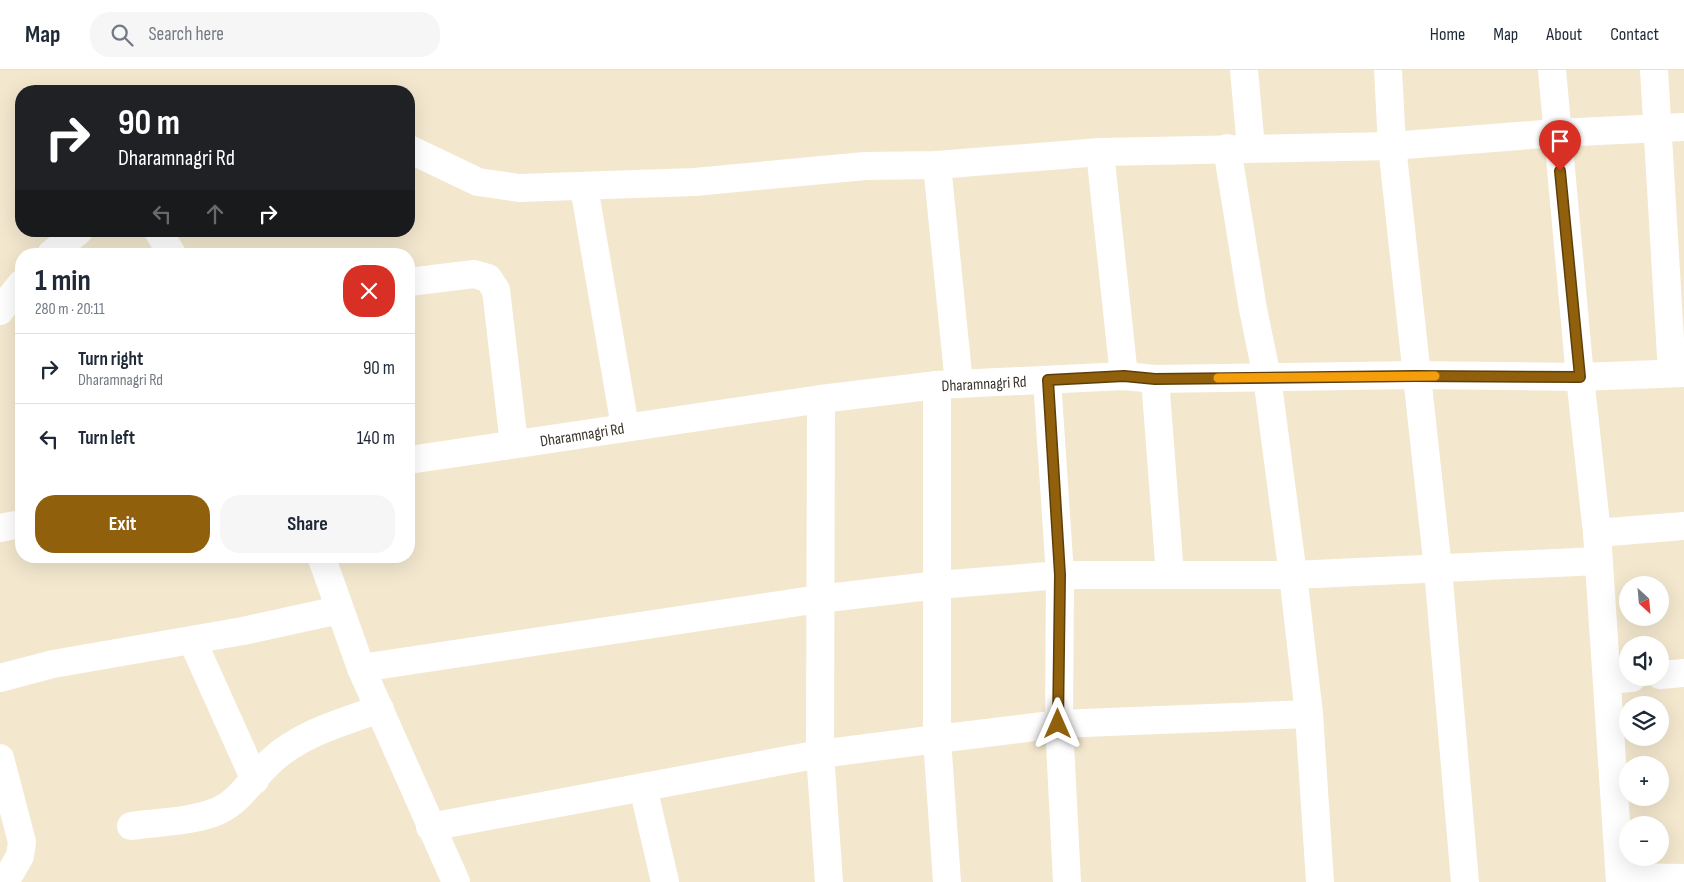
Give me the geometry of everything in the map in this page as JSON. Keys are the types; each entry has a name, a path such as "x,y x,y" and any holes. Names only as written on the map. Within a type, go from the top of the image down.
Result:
{"street":[{"path":"1244,70 1239,148 1252,309 1267,377 1293,575 1309,714 1320,882"},
{"path":"1388,70 1392,146 1415,376 1438,568 1465,882"},
{"path":"1552,70 1556,134 1597,532 1598,561 1619,674"},
{"path":"1654,70 1657,130 1678,373"},
{"path":"415,152 478,182 519,188 584,187 694,182 866,166 937,165 1100,152 1392,146 1684,127"},
{"path":"1100,152 1124,376"},
{"path":"937,165 948,385 938,585 937,739 947,882"},
{"path":"584,187 625,427"},
{"path":"58,248 71,237"},
{"path":"162,237 168,248"},
{"path":"415,281 474,274 488,278 496,290 514,444"},
{"path":"0,311 15,292"},
{"name":"Dharamnagri Rd","path":"415,459 821,399 948,385 1124,376 1155,379 1415,376 1580,377 1678,373"},
{"path":"1155,379 1170,575"},
{"path":"1048,380 1060,575 1058,724 1067,882"},
{"path":"821,399 820,754 829,882"},
{"path":"0,528 15,525"},
{"path":"1597,532 1684,526"},
{"path":"362,668 820,599 938,585 1060,575 1293,575 1598,561"},
{"path":"324,563 339,610 362,668 430,827 456,882"},
{"path":"0,678 53,664 192,640 339,610"},
{"path":"192,640 254,780"},
{"path":"1669,674 1684,673"},
{"path":"1620,686 1620,879 1684,878"},
{"path":"131,826 217,812 237,800 270,761 294,744 331,726 380,709"},
{"path":"430,827 820,754 1058,724 1309,714"},
{"path":"0,758 22,842 20,856 5,882"},
{"path":"643,787 665,882"}],"slow traffic":[{"path":"1218,378 1435,376"}],"route":[{"path":"1058,724 1060,575 1048,380 1124,376 1155,379 1415,376 1580,377 1560,171"}]}
